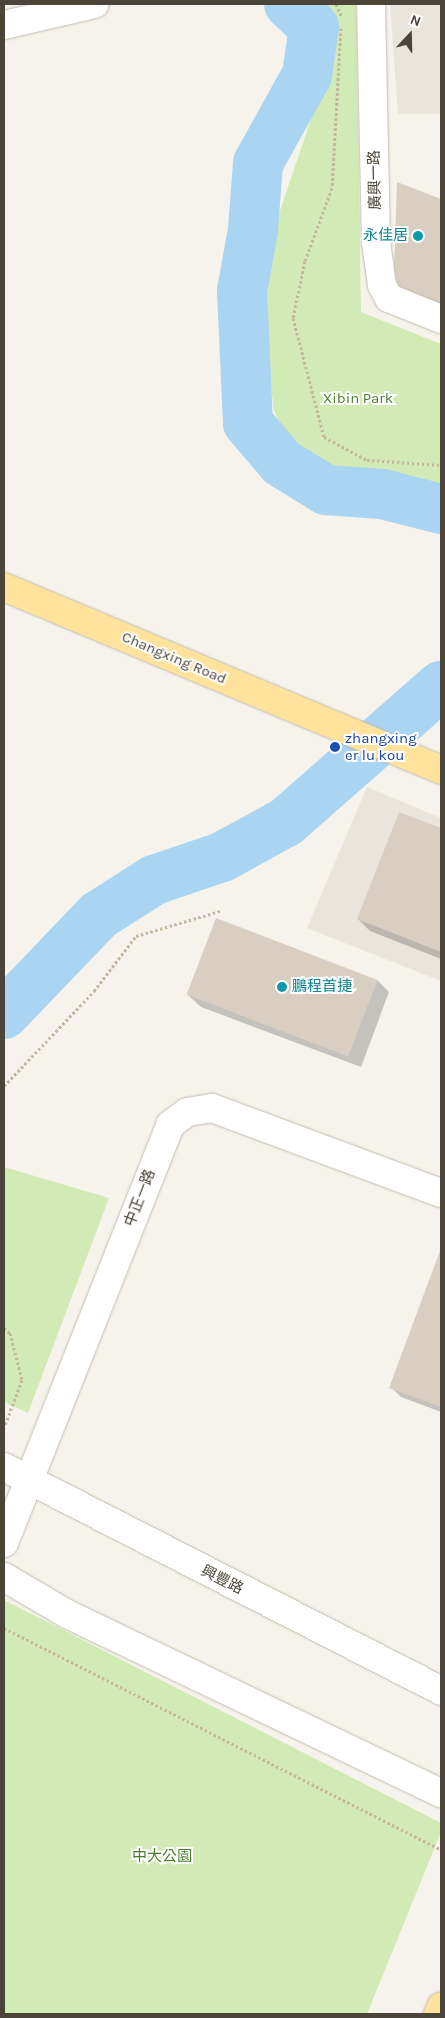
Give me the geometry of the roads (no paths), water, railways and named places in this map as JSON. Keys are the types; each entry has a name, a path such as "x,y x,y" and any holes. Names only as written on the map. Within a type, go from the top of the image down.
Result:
{"main road":[{"name":"Changxing Road","path":"4,586 399,754 441,770"},
{"path":"438,2014 441,2007"}],"street":[{"path":"4,25 95,4"},
{"name":"廣興一路","path":"371,4 376,242 382,285 389,298 441,319"},
{"name":"中正一路","path":"4,1543 170,1125 187,1112 212,1108 220,1110 441,1193"},
{"name":"興豐路","path":"4,1467 29,1482 441,1690"},
{"path":"4,1577 67,1614 441,1793"}],"waterway":[{"path":"289,4 314,27 307,75 258,163 253,230 242,291 248,423 282,463 326,490 382,494 441,509"},
{"path":"4,1014 99,915 154,880 222,857 286,822 441,686"}],"place":[{"name":"永佳居","path":"418,236"},
{"name":"zhangxing er lu kou","path":"335,747"},
{"name":"鵬程首捷","path":"282,987"}],"park label":[{"name":"Xibin Park","path":"358,399"},
{"name":"中大公園","path":"162,1857"}]}
